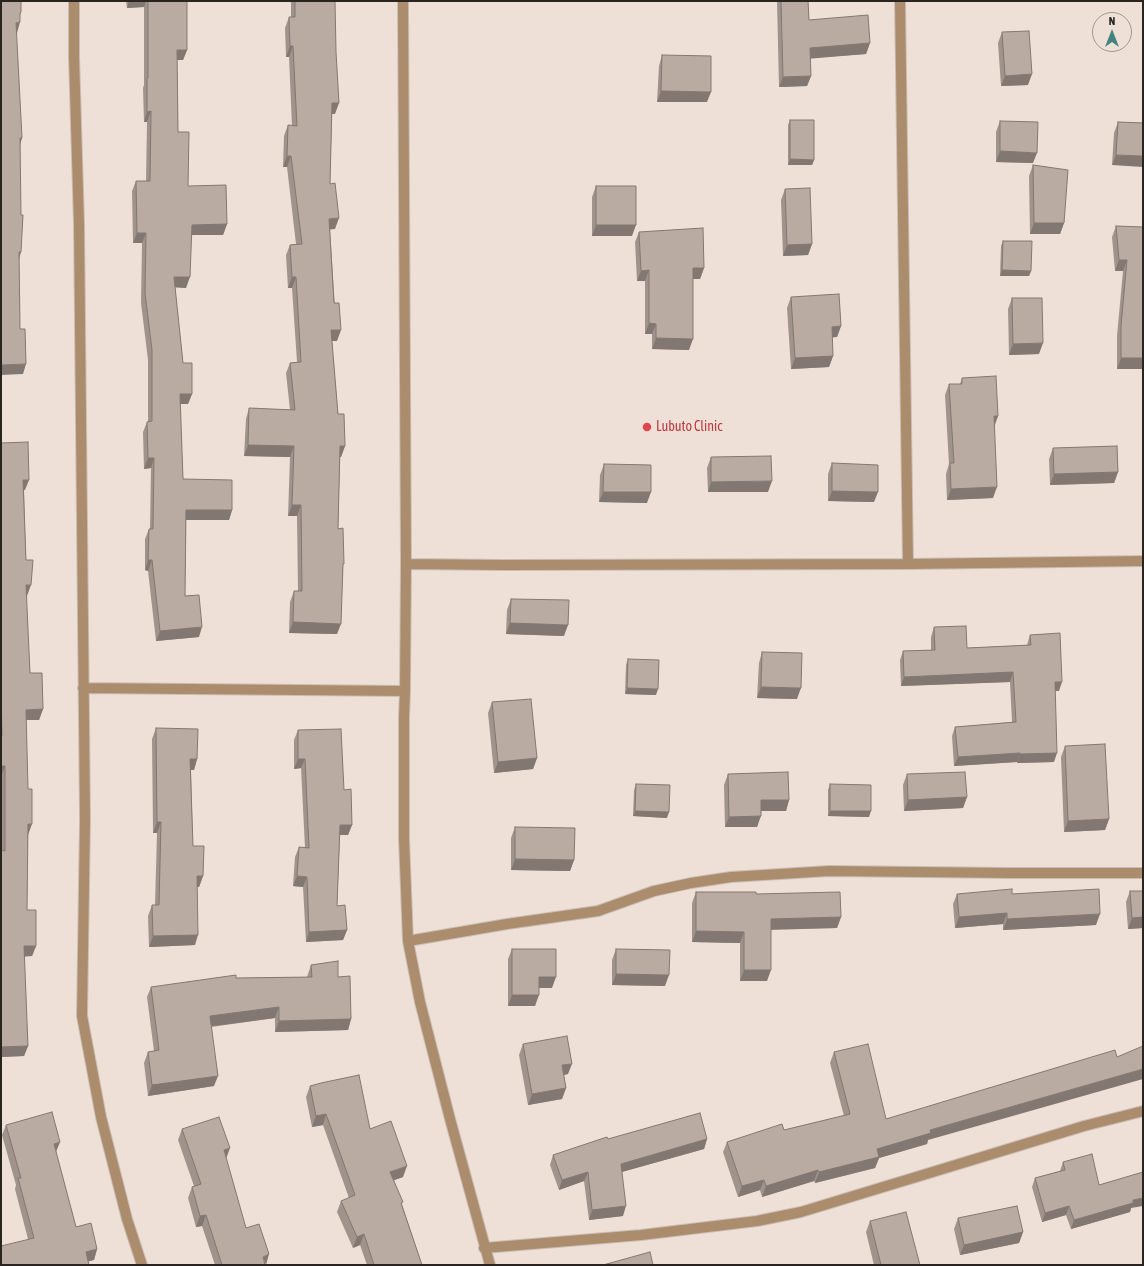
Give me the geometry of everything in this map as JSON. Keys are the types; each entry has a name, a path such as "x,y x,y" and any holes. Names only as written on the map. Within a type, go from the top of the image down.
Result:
{"street":[{"path":"74,1 74,57 79,224 85,820 82,1016 101,1117 127,1219 142,1265"},
{"path":"403,1 406,564 404,839 408,941 420,1002 484,1248 490,1265"},
{"path":"900,1 908,564"},
{"path":"406,564 908,564 1143,561"},
{"path":"83,688 405,691"},
{"path":"408,941 507,924 598,911 654,891 691,882 731,877 829,871 1143,873"},
{"path":"484,1248 641,1234 757,1220 801,1212 1077,1129 1143,1111"}],"building":[{"path":"1,1 21,1 20,22 16,23 22,138 20,138 21,215 23,215 21,252 19,252 20,329 25,329 26,364 1,365"},
{"path":"148,1 187,1 187,50 177,50 178,132 189,132 188,186 226,185 227,224 192,225 190,277 174,277 183,363 192,363 192,394 180,394 183,479 232,480 232,510 186,510 185,596 199,595 202,627 160,631 152,560 148,560 149,529 153,529 154,458 148,458 147,422 152,421 152,350 145,293 146,233 137,233 136,181 150,181 151,111 147,112"},
{"path":"295,1 335,1 339,103 332,103 330,184 335,183 339,218 329,219 334,303 339,303 341,330 331,330 338,414 344,414 345,446 340,446 338,529 343,528 344,564 341,624 293,622 294,591 302,591 301,505 292,505 294,446 248,445 249,408 295,410 290,363 301,362 296,277 292,277 290,245 302,244 291,156 287,156 288,125 297,126 293,46 290,46 289,17 295,17"},
{"path":"781,1 808,1 809,20 868,15 870,43 810,48 811,76 783,77"},
{"path":"1029,31 1032,74 1005,76 1002,32"},
{"path":"662,55 711,56 711,92 661,91"},
{"path":"790,120 814,120 814,160 790,159"},
{"path":"1000,121 1038,122 1037,153 1000,151"},
{"path":"1118,122 1143,123 1143,156 1116,155"},
{"path":"1033,165 1068,170 1064,223 1034,223"},
{"path":"596,186 636,186 636,225 596,225"},
{"path":"810,188 812,244 787,245 785,189"},
{"path":"1116,226 1143,227 1143,358 1121,358 1121,326 1127,260 1119,260"},
{"path":"703,228 704,268 693,268 693,339 656,338 656,324 649,323 649,270 641,271 639,232"},
{"path":"1003,241 1032,241 1031,271 1002,270"},
{"path":"839,294 841,326 832,327 833,356 795,358 791,297"},
{"path":"1012,298 1042,298 1043,343 1013,344"},
{"path":"996,376 998,416 994,416 997,487 951,489 950,463 954,463 949,384 962,384 962,378"},
{"path":"28,442 29,480 23,480 26,560 33,560 31,585 26,585 30,673 42,673 43,709 26,710 28,789 32,789 32,824 28,824 27,910 36,910 36,946 24,946 28,1046 1,1047 1,850 5,851 5,766 1,766 1,443"},
{"path":"1117,446 1118,472 1054,474 1053,448"},
{"path":"771,456 772,481 711,482 711,457"},
{"path":"832,463 878,465 878,492 832,491"},
{"path":"604,464 651,465 651,492 603,492"},
{"path":"511,599 569,600 568,625 510,623"},
{"path":"966,626 967,648 1031,645 1030,635 1060,633 1062,682 1055,682 1057,753 1020,753 958,757 955,727 1016,722 1013,672 904,677 903,651 935,650 934,627"},
{"path":"762,652 802,653 801,688 761,687"},
{"path":"628,659 659,660 658,689 627,688"},
{"path":"531,699 537,758 498,762 492,702"},
{"path":"156,728 198,729 197,759 190,759 193,846 204,846 203,876 197,876 198,935 153,936 152,905 159,905 161,822 157,822"},
{"path":"341,729 344,790 351,789 352,825 340,825 337,906 345,905 347,930 309,932 307,877 297,876 299,847 309,848 305,759 298,759 298,730"},
{"path":"1105,744 1109,819 1068,821 1065,746"},
{"path":"788,772 789,800 761,800 761,816 729,817 728,774"},
{"path":"965,772 967,797 908,800 907,774"},
{"path":"636,784 670,785 669,812 635,811"},
{"path":"830,784 871,785 871,811 830,811"},
{"path":"515,827 575,828 574,860 515,859"},
{"path":"1012,889 1012,894 1099,889 1100,914 1007,919 1007,913 959,917 957,894"},
{"path":"1130,891 1143,891 1143,917 1132,918"},
{"path":"696,892 756,892 756,894 840,892 841,917 771,919 771,970 744,970 744,932 696,931"},
{"path":"512,949 556,949 556,977 539,977 539,995 512,995"},
{"path":"616,949 670,950 669,975 616,974"},
{"path":"338,961 338,977 350,976 351,1019 279,1021 279,1007 210,1016 218,1076 152,1085 148,1052 159,1050 151,987 236,975 236,978 312,977 311,965"},
{"path":"567,1036 572,1064 562,1065 566,1088 532,1094 523,1044"},
{"path":"868,1044 886,1119 1115,1050 1117,1057 1143,1046 1143,1069 930,1130 931,1133 877,1149 879,1157 819,1172 818,1170 766,1186 764,1180 742,1186 727,1142 782,1124 784,1130 850,1114 834,1052"},
{"path":"359,1075 370,1129 391,1121 407,1166 390,1172 403,1202 401,1203 422,1265 374,1265 364,1234 357,1237 341,1201 355,1195 326,1114 316,1116 310,1086"},
{"path":"52,1112 60,1142 54,1144 76,1227 91,1223 97,1249 86,1252 89,1265 1,1265 1,1246 34,1238 18,1178 21,1178 6,1125"},
{"path":"700,1113 707,1139 621,1164 626,1206 592,1210 588,1172 562,1180 553,1155 607,1137 608,1139"},
{"path":"219,1117 230,1148 224,1150 246,1228 259,1224 269,1254 263,1257 265,1265 222,1265 206,1215 200,1216 192,1187 201,1184 182,1129"},
{"path":"1092,1154 1099,1185 1143,1172 1143,1198 1133,1200 1133,1203 1074,1220 1069,1206 1045,1213 1035,1178 1065,1170 1063,1162"},
{"path":"1017,1206 1023,1232 964,1245 958,1218"},
{"path":"906,1212 920,1265 881,1265 870,1221"},
{"path":"650,1252 653,1265 603,1265"}],"place":[{"name":"Lubuto Clinic","path":"647,427"}]}
